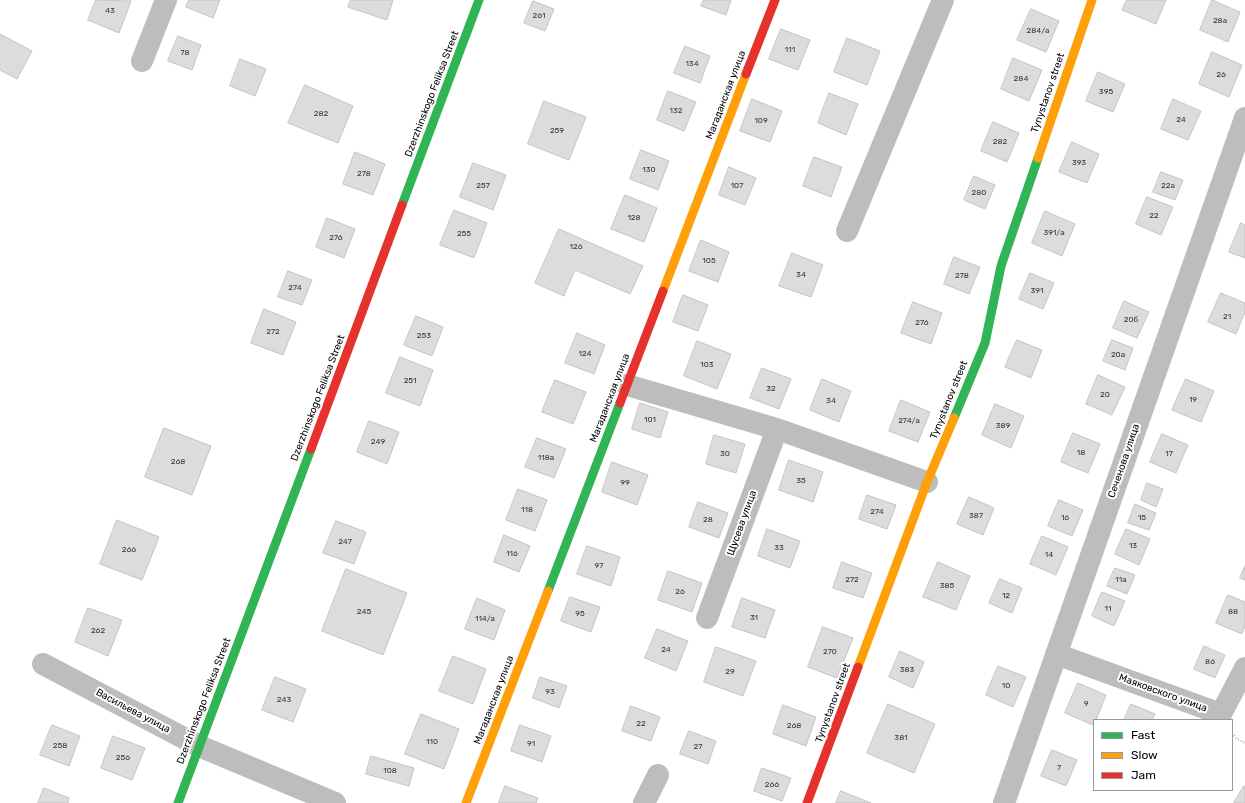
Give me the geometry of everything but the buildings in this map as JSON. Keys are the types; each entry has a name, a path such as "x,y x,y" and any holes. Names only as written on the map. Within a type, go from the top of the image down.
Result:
{"street":[{"path":"142,61 166,0"},
{"name":"Dzerzhinskogo Feliksa Street","path":"178,803 479,0"},
{"name":"Магаданская улица","path":"466,803 774,0"},
{"path":"847,231 943,0"},
{"name":"Tynystanov street","path":"808,803 927,482 985,343 1001,266 1092,0"},
{"name":"Сеченова улица","path":"1004,803 1245,118"},
{"path":"627,385 777,429 927,482"},
{"name":"Щусева улица","path":"707,618 777,429"},
{"name":"Маяковского улица","path":"1056,654 1221,714 1245,668"},
{"name":"Васильева улица","path":"43,664 199,746 335,803"},
{"path":"644,803 658,775"}],"path":[{"path":"1233,734 1237,739 1245,743"}],"traffic: fast":[{"path":"402,205 479,0"},
{"path":"954,418 985,343 1001,266 1038,158"},
{"path":"548,591 620,403"},
{"path":"178,803 311,449"}],"traffic: slow":[{"path":"1038,158 1092,0"},
{"path":"663,291 746,74"},
{"path":"858,667 927,482 954,418"},
{"path":"466,803 548,591"}],"traffic: jam":[{"path":"746,74 775,0"},
{"path":"311,449 402,205"},
{"path":"620,403 663,291"},
{"path":"807,803 858,667"}]}
